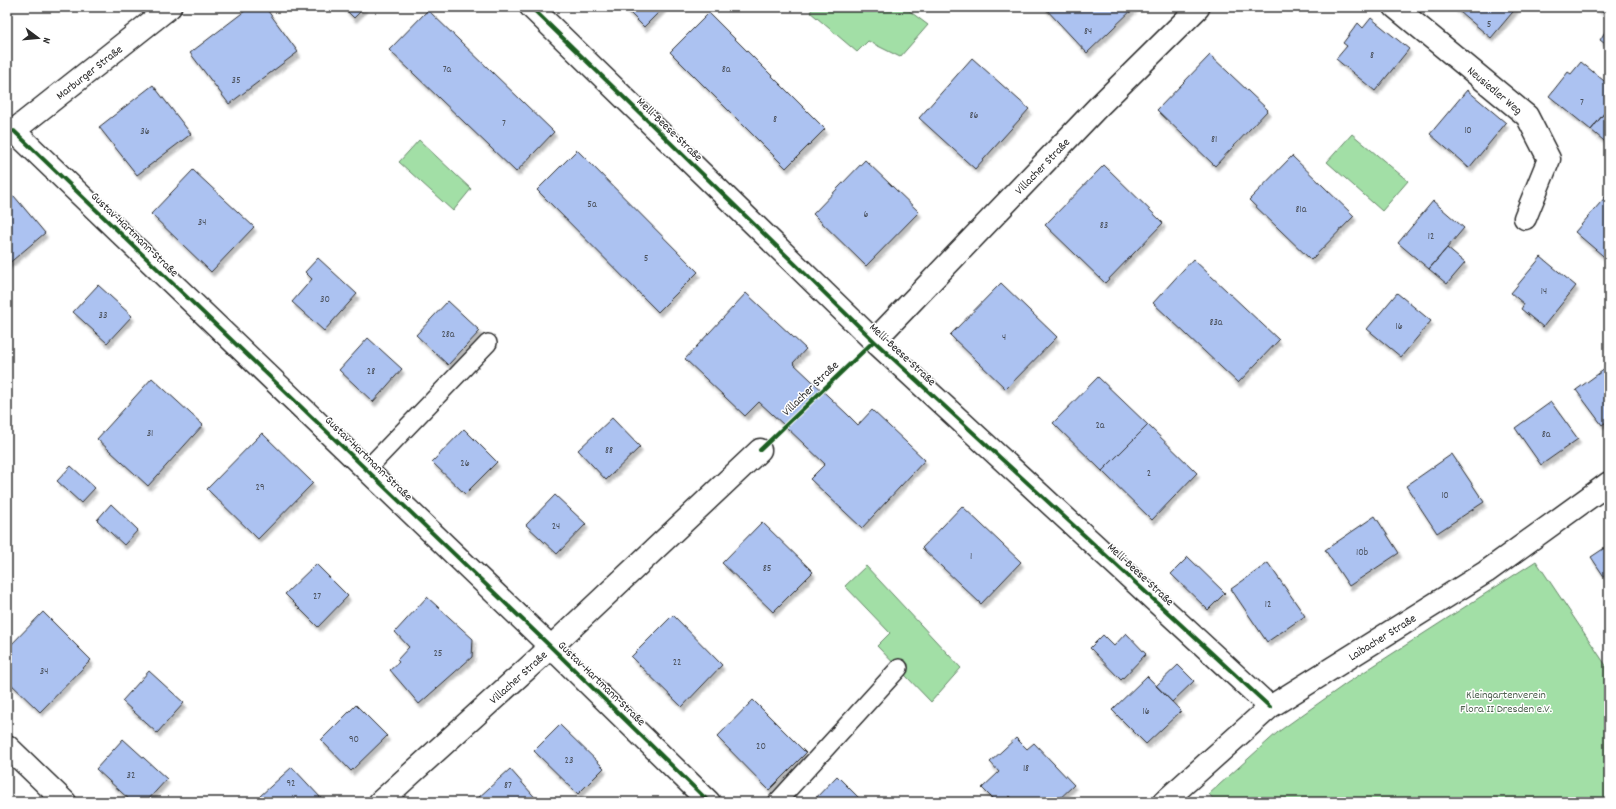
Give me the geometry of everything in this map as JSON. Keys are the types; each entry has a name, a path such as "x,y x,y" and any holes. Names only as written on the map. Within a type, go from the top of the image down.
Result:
{"street":[{"name":"Marburger Straße","path":"10,133 170,7"},
{"name":"Melli-Beese-Straße","path":"531,7 874,341 1270,707"},
{"name":"Neusiedler Weg","path":"1396,7 1527,116 1549,159 1525,218"},
{"name":"Villacher Straße","path":"874,341 1097,108 1198,8"},
{"name":"Gustav-Hartmann-Straße","path":"10,133 551,647 709,802"},
{"name":"Villacher Straße","path":"380,802 551,647 760,450"},
{"name":"Laibacher Straße","path":"1164,802 1270,707 1486,572 1609,484"},
{"path":"7,746 65,802"}],"lane":[{"path":"366,470 488,343"},
{"path":"777,802 899,668"}],"green space":[{"path":"814,7 904,7 928,25 900,57 868,41 857,52 810,12"},
{"path":"1352,134 1408,181 1382,211 1327,162"},
{"path":"419,140 471,189 453,211 399,162"},
{"name":"Kleingartenverein Flora II Dresden e.V.","path":"1536,561 1609,670 1609,802 1216,802 1209,794 1278,732 1347,683"},
{"path":"866,566 961,668 931,702 877,646 890,633 845,586"}],"building":[{"path":"250,7 265,7 298,52 229,104 190,53"},
{"path":"343,7 365,7 354,18"},
{"path":"624,7 664,7 644,27"},
{"path":"1044,7 1135,7 1087,53"},
{"path":"1454,7 1517,7 1491,38"},
{"path":"1596,7 1609,7 1604,13"},
{"path":"428,10 554,132 516,172 389,50"},
{"path":"709,13 825,129 786,168 670,52"},
{"path":"1371,18 1409,49 1375,91 1336,59 1347,46 1343,43 1358,23 1363,28"},
{"path":"1609,25 1609,47 1600,40"},
{"path":"1210,55 1268,110 1215,166 1157,110"},
{"path":"972,58 1029,109 975,169 919,118"},
{"path":"1581,62 1609,85 1609,107 1591,130 1549,96 1568,72 1571,74"},
{"path":"153,85 191,134 137,175 99,127"},
{"path":"1467,90 1506,123 1469,168 1430,134"},
{"path":"1609,107 1609,145 1591,130"},
{"path":"577,150 698,272 658,312 537,190"},
{"path":"1292,156 1354,216 1311,260 1249,200"},
{"path":"865,160 919,212 866,266 813,214"},
{"path":"1104,165 1163,223 1105,283 1045,225"},
{"path":"193,170 254,227 211,272 151,214"},
{"path":"1607,195 1609,197 1609,261 1575,232"},
{"path":"14,196 45,233 7,265 7,201"},
{"path":"1433,201 1464,228 1429,269 1398,243"},
{"path":"1447,248 1465,263 1447,284 1429,269"},
{"path":"1541,257 1576,286 1543,327 1521,309 1524,304 1511,293"},
{"path":"318,258 357,294 324,331 292,302 312,279 305,272"},
{"path":"1193,259 1279,340 1238,383 1153,303"},
{"path":"1001,283 1057,337 1006,389 950,335"},
{"path":"98,285 132,316 107,343 73,312"},
{"path":"746,293 806,349 793,363 858,425 872,410 925,460 862,528 810,479 825,464 759,402 745,416 685,359"},
{"path":"1397,293 1431,321 1401,357 1367,329"},
{"path":"448,301 480,331 448,365 416,335"},
{"path":"368,338 402,369 373,402 339,370"},
{"path":"1609,366 1609,420 1602,425 1576,390"},
{"path":"1098,377 1148,425 1102,471 1053,423"},
{"path":"152,378 203,425 148,486 97,439"},
{"path":"1551,402 1578,439 1541,465 1515,428"},
{"path":"612,418 640,447 606,480 578,450"},
{"path":"1148,425 1197,473 1152,520 1102,471"},
{"path":"464,429 497,462 465,494 432,462"},
{"path":"262,433 313,483 258,539 207,489"},
{"path":"1452,454 1484,502 1437,533 1406,486"},
{"path":"71,466 95,488 81,503 57,481"},
{"path":"555,495 586,524 557,554 526,525"},
{"path":"111,504 138,530 124,545 97,520"},
{"path":"962,506 1021,562 981,604 922,548"},
{"path":"1375,516 1399,553 1349,586 1325,550"},
{"path":"762,522 813,572 773,612 722,563"},
{"path":"1609,545 1609,584 1591,557"},
{"path":"1188,557 1225,593 1208,610 1171,574"},
{"path":"1268,563 1305,616 1267,642 1231,589"},
{"path":"316,564 348,596 318,627 285,594"},
{"path":"427,597 473,639 472,657 419,704 390,670 399,662 397,660 409,647 395,632"},
{"path":"43,612 91,660 40,712 7,680 7,649"},
{"path":"673,615 722,665 682,707 631,657"},
{"path":"1126,633 1146,654 1121,680 1090,648 1103,635 1114,646"},
{"path":"1178,665 1194,681 1172,702 1156,686"},
{"path":"149,671 184,703 157,733 122,701"},
{"path":"1147,676 1181,711 1146,744 1112,710"},
{"path":"753,700 806,753 769,790 717,737"},
{"path":"356,705 387,736 351,771 321,740"},
{"path":"560,725 604,768 578,794 534,751"},
{"path":"1016,738 1027,749 1034,743 1074,785 1056,802 1015,802 1010,796 1004,802 996,802 982,788 999,772 990,762"},
{"path":"123,739 167,779 146,802 132,802 96,769"},
{"path":"292,767 321,798 317,802 265,802 260,796"},
{"path":"510,769 539,802 482,802 478,798"},
{"path":"837,776 863,802 812,802"}],"cycle path":[{"path":"531,7 874,341 1270,707"},
{"path":"14,131 551,647 709,802"},
{"path":"760,450 874,341"}]}
